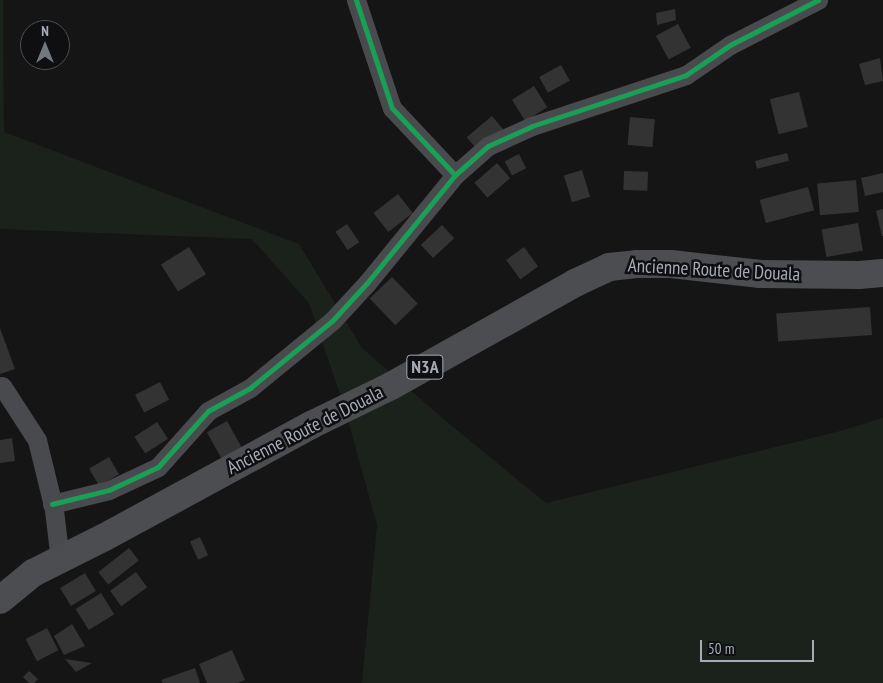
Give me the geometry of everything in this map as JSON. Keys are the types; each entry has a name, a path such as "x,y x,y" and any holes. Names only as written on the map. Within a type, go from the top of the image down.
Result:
{"highway":[{"name":"Ancienne Route de Douala","path":"0,600 33,573 268,448 391,386 575,283 609,267 645,264 760,274 859,275 883,273"}],"street":[{"path":"356,0 392,108 455,175"},
{"path":"52,504 109,490 158,467 185,434 208,411 250,388 332,320 367,283 455,175 488,146 532,126 686,75 730,45 818,0"},
{"path":"2,386 37,440 52,504 60,560"}],"shaded area":[{"path":"0,0 3,0 4,132 299,244 362,348 447,422 546,503 833,433 883,418 883,683 362,683 377,525 344,406 309,303 252,239 0,229"}],"building":[{"path":"675,9 676,20 657,25 656,13"},
{"path":"678,24 691,48 669,60 656,36"},
{"path":"880,58 883,81 865,85 859,64"},
{"path":"561,65 570,81 548,93 539,77"},
{"path":"534,86 547,107 525,121 512,100"},
{"path":"799,92 808,127 779,134 770,99"},
{"path":"492,116 508,135 483,156 467,137"},
{"path":"630,117 655,119 652,147 628,145"},
{"path":"787,153 789,161 757,169 755,161"},
{"path":"519,154 526,168 512,176 505,161"},
{"path":"497,163 510,178 487,198 474,183"},
{"path":"582,170 590,197 572,202 564,176"},
{"path":"624,171 648,172 647,191 623,190"},
{"path":"883,173 883,192 865,196 861,178"},
{"path":"856,180 859,212 820,215 817,183"},
{"path":"808,187 814,210 766,223 760,200"},
{"path":"398,194 413,213 388,232 374,213"},
{"path":"883,209 883,236 882,236 876,211"},
{"path":"858,223 863,251 826,257 822,229"},
{"path":"347,224 359,242 348,250 335,232"},
{"path":"442,225 454,238 433,258 421,245"},
{"path":"189,247 206,274 178,292 161,264"},
{"path":"524,247 538,266 520,279 506,260"},
{"path":"392,277 418,304 395,325 370,299"},
{"path":"870,307 872,335 778,341 776,314"},
{"path":"0,328 15,369 0,374"},
{"path":"160,382 169,400 144,413 135,395"},
{"path":"227,421 245,453 225,465 207,432"},
{"path":"157,422 168,439 145,453 134,437"},
{"path":"12,438 15,461 0,463 0,440"},
{"path":"109,457 119,474 99,486 89,468"},
{"path":"200,537 208,555 198,560 190,541"},
{"path":"129,548 139,561 108,585 98,572"},
{"path":"136,572 147,587 121,606 110,591"},
{"path":"85,573 96,591 71,606 60,588"},
{"path":"101,593 114,614 89,630 76,609"},
{"path":"72,624 85,646 64,655 54,636"},
{"path":"47,628 58,650 37,661 26,639"},
{"path":"232,650 245,680 238,683 207,683 199,664"},
{"path":"65,659 92,663 76,672"},
{"path":"195,668 200,683 163,683 161,680"},
{"path":"29,671 38,679 34,683 29,683 23,677"}],"cycle path":[{"path":"356,0 392,108 455,175"},
{"path":"52,504 109,490 158,467 208,411 250,388 332,321 367,283 455,175 488,146 532,126 686,75 730,45 818,0"}]}
